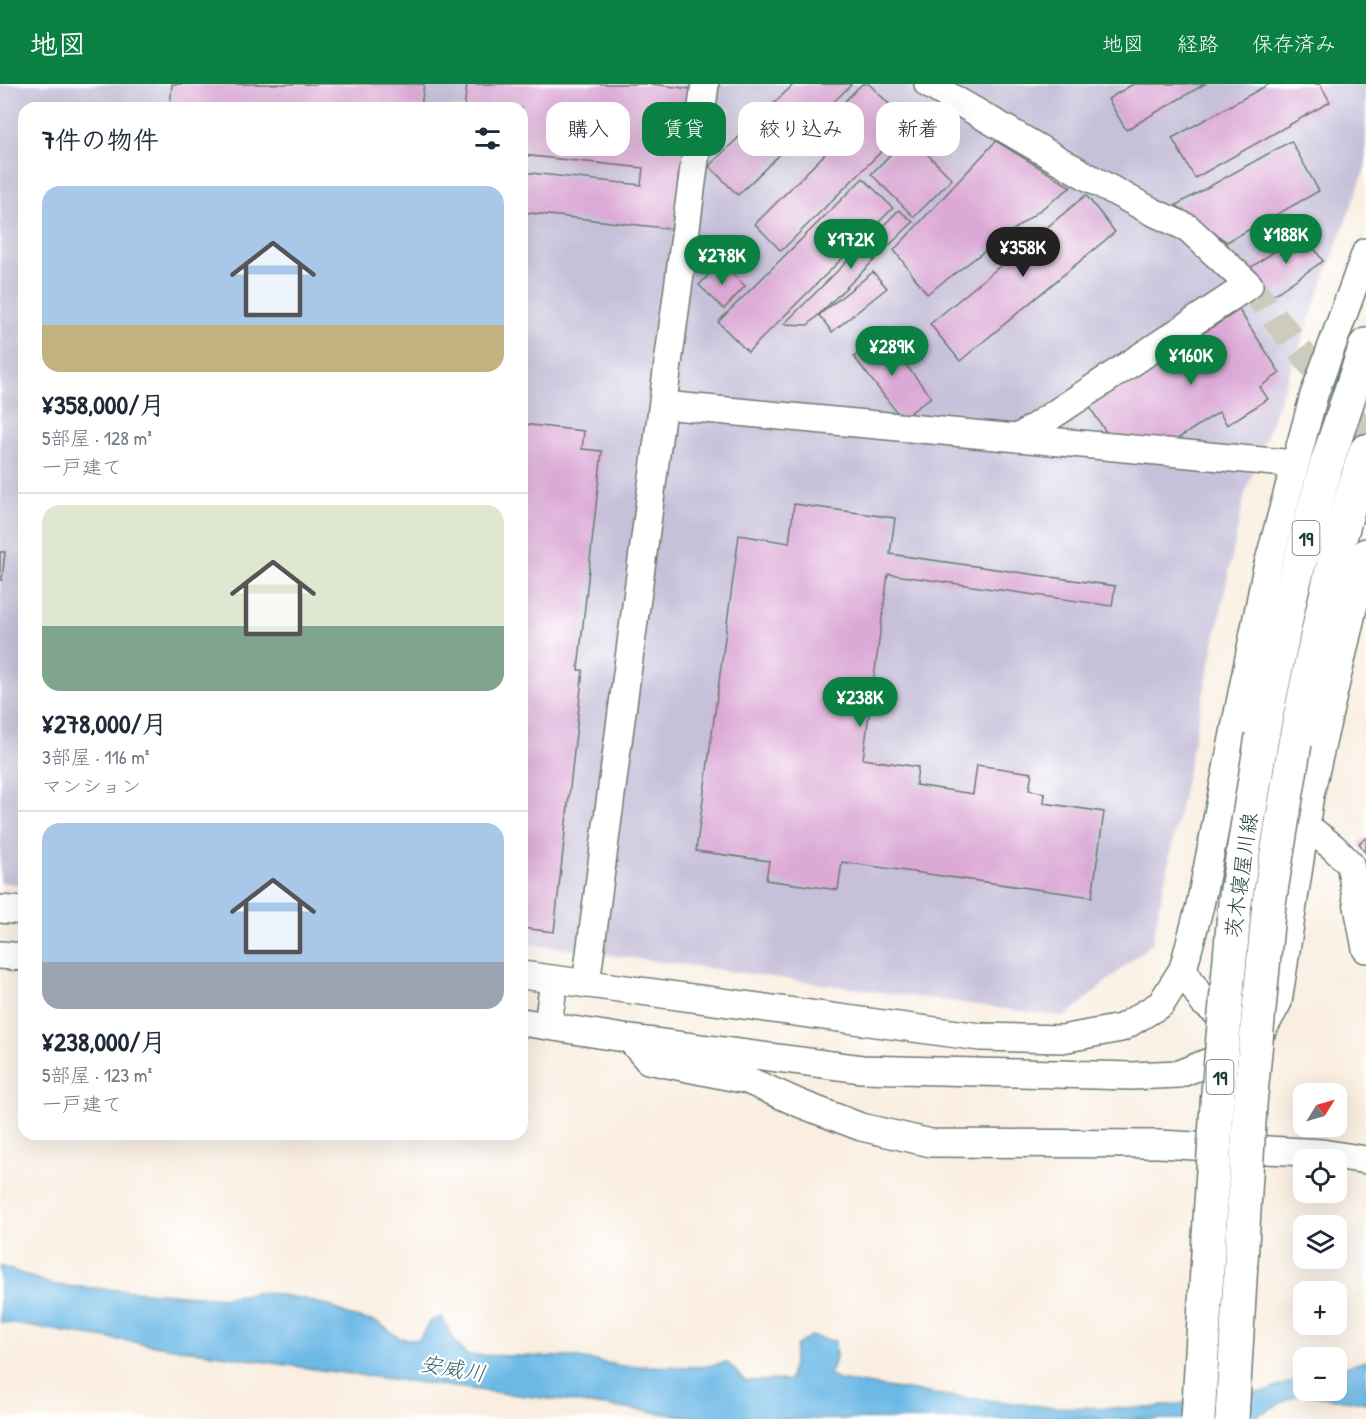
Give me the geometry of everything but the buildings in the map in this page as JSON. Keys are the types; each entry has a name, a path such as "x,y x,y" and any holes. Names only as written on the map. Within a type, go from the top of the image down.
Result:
{"main road":[{"name":"茨木寝屋川線","path":"1198,1419 1217,1104 1235,902 1262,736 1292,590 1326,466 1366,345"},
{"name":"茨木寝屋川線","path":"1232,1419 1250,1105 1269,903 1295,742 1325,597 1366,451"}],"street":[{"path":"586,984 705,84"},
{"path":"928,84 1125,197 1188,228 1250,285 1018,438"},
{"path":"528,976 980,1037 1062,1040 1121,1028 1161,1004 1183,969 1200,905 1266,572 1295,464 1314,395 1366,252"},
{"path":"663,405 1295,464"},
{"path":"554,980 535,1024 630,1039 862,1069 1132,1076 1179,1074 1219,1058 1262,1031 1278,1002 1310,795 1366,552"},
{"path":"1305,825 1350,864 1365,937"},
{"path":"0,909 18,910"},
{"path":"0,955 18,956"},
{"path":"1183,969 1203,1002 1241,1032 1262,1031"},
{"path":"630,1039 648,1060 747,1080 861,1127 931,1143 1159,1144 1322,1153 1366,1160"}],"shaded area":[{"path":"0,84 1366,84 1366,166 1245,494 1152,943 1065,1017 528,944 528,102 18,102 18,884 0,882"}],"water":[{"name":"安威川","path":"0,1266 53,1285 222,1298 263,1292 304,1299 332,1307 347,1315 379,1323 399,1338 419,1340 430,1321 442,1317 452,1337 466,1355 574,1357 623,1366 703,1367 727,1362 745,1381 790,1380 796,1346 811,1336 835,1341 836,1358 829,1374 838,1380 941,1395 1048,1407 1150,1408 1267,1391 1293,1381 1293,1397 1250,1419 708,1419 328,1371 0,1322"},
{"path":"1366,1361 1366,1403 1347,1400 1347,1366"}],"tunnel":[{"path":"1249,285 1366,434"}]}
